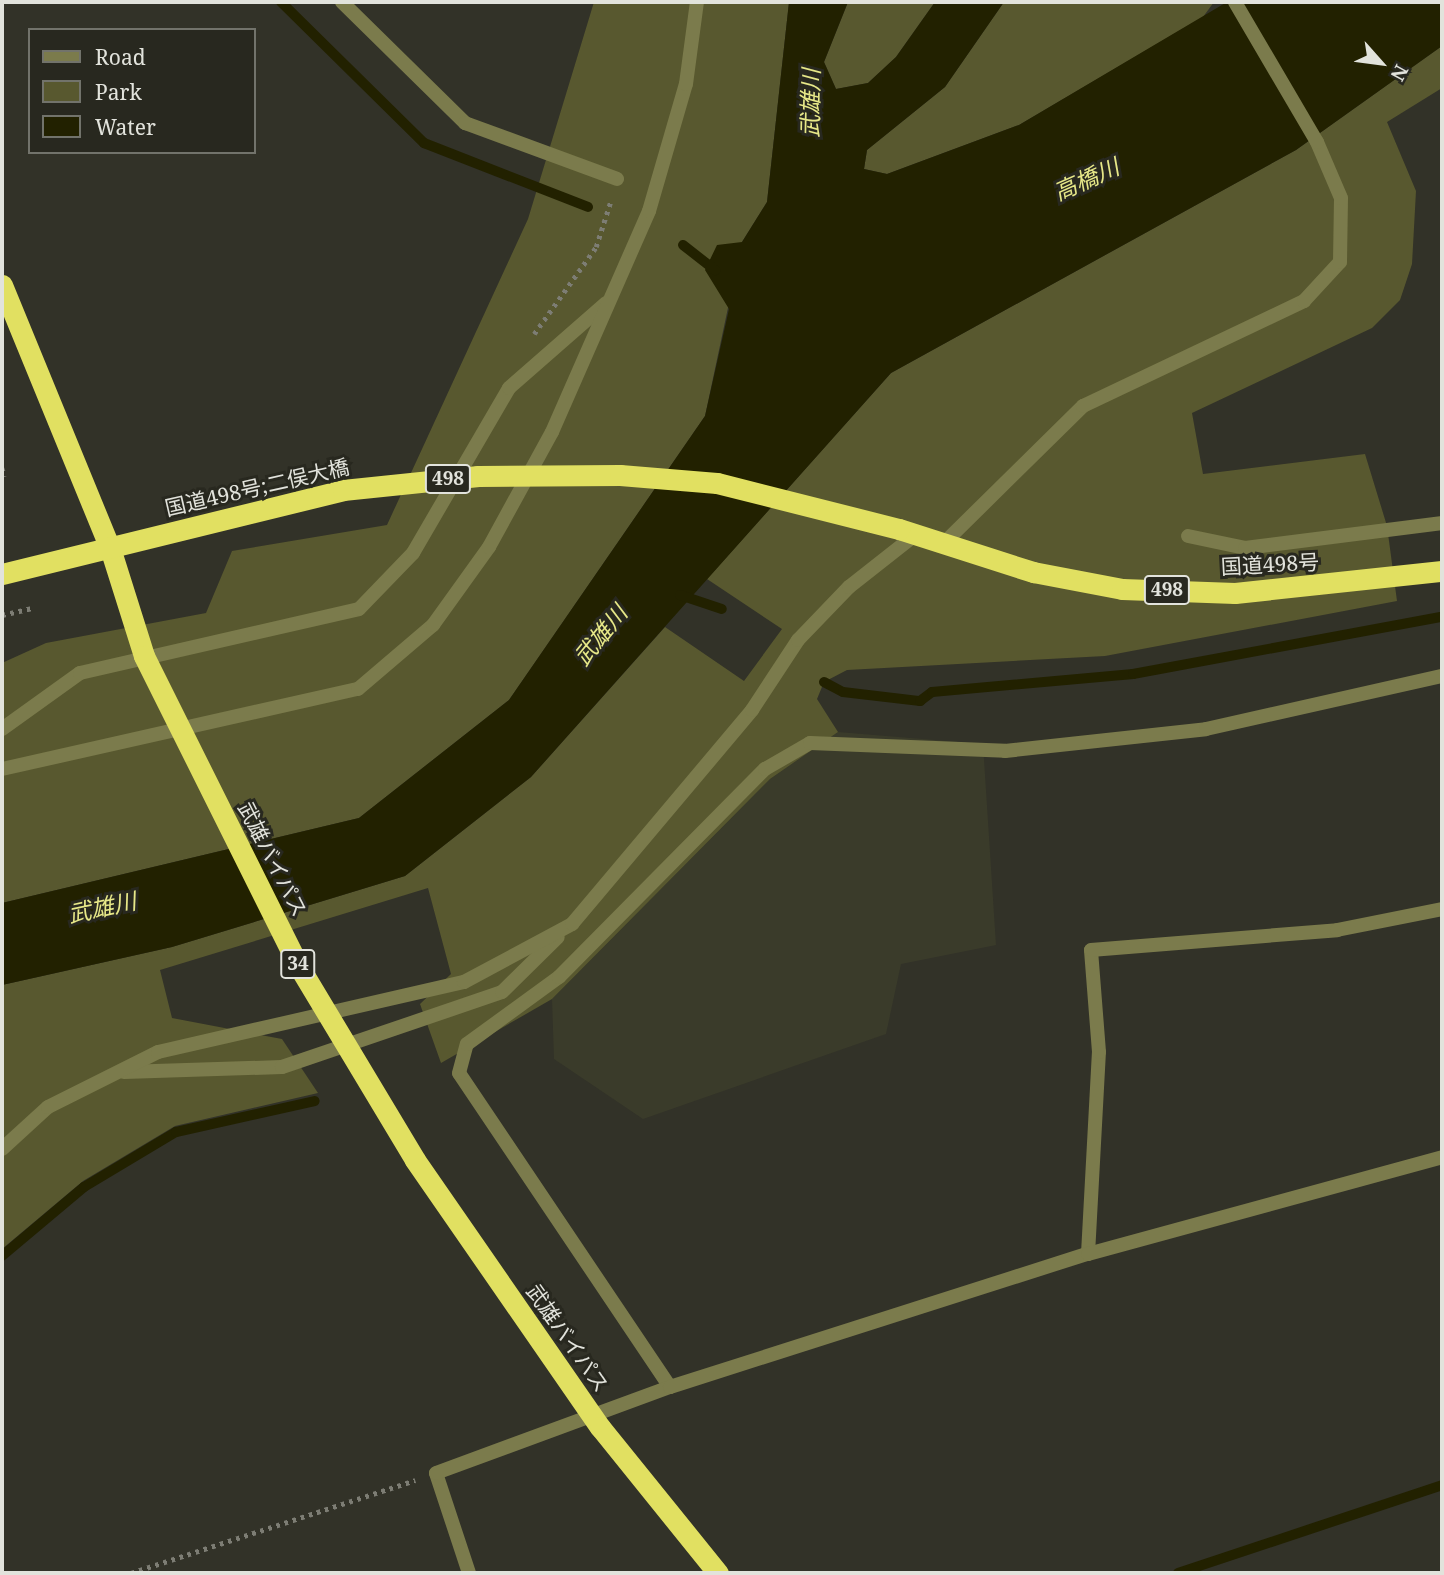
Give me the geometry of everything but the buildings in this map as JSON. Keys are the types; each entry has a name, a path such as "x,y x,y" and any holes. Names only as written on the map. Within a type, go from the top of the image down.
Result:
{"highway":[{"name":"武雄バイパス","path":"2,285 110,548 144,656 305,976 422,1171 600,1427 718,1573"},
{"name":"国道498号;二俣大橋","path":"2,574 343,490 478,476 620,475 717,483 907,532"},
{"name":"国道498号","path":"907,532 1033,572 1122,589 1235,593 1442,571"}],"street":[{"path":"342,2 465,123 617,179"},
{"path":"2,768 358,689 433,625 489,547 552,432 649,211 679,110 697,2"},
{"path":"943,544 1083,406 1304,301 1340,262 1341,198 1317,142 1235,2"},
{"path":"2,729 80,673 359,609 413,553 509,388 610,300"},
{"path":"1188,536 1245,548 1442,523"},
{"path":"118,1072 282,1067 502,992 572,924 752,710 798,640 907,532"},
{"path":"670,1387 458,1073 467,1044 559,977 765,769 810,743 1005,751 1206,729 1442,676"},
{"path":"1088,1254 1099,1052 1091,950 1337,930 1442,909"},
{"path":"2,1149 48,1107 158,1052 464,982 572,924"},
{"path":"502,992 506,1017"},
{"path":"469,1573 436,1473 670,1387 1088,1254 1442,1157"}],"path":[{"path":"530,343 596,247 617,179"},
{"path":"2,468 5,477"},
{"path":"2,615 32,608"},
{"path":"131,1573 436,1473"}],"shaded area":[{"path":"838,732 983,744 996,945 901,964 886,1034 643,1119 554,1059 552,999 770,779"}],"green space":[{"path":"594,2 789,2 767,202 742,242 705,416 509,700 359,818 2,903 2,663 46,643 206,613 232,551 387,525 528,219"},
{"path":"848,2 935,2 896,57 868,83 836,89 824,62"},
{"path":"1004,2 1214,2 1203,17 1019,125 887,174 864,169 867,150 945,87"},
{"path":"1442,46 1442,88 1387,122 1416,191 1412,264 1400,300 1372,328 1192,413 1203,474 1365,454 1387,526 1397,601 1105,656 847,670 824,682 817,699 838,732 770,779 552,999 441,1063 420,1004 451,974 428,888 160,970 172,1018 282,1039 318,1093 175,1126 83,1181 2,1249 2,985 172,947 405,876 531,777 665,627 744,681 782,629 707,579 891,373 1296,150"}],"water":[{"path":"789,2 848,2 824,62 836,89 868,83 896,57 935,2 1004,2 945,87 867,150 864,169 887,174 1019,125 1227,2 1442,2 1442,46 1296,150 891,373 531,777 405,876 172,947 2,985 2,903 359,818 509,700 705,416 729,309 705,270 717,245 742,242 767,202"}],"waterway":[{"path":"281,2 424,143 588,207"},
{"path":"683,245 715,270"},
{"path":"680,595 722,609"},
{"path":"824,682 843,692 920,701 932,692 1133,674 1442,617"},
{"path":"2,1256 84,1187 176,1132 315,1101"},
{"path":"1178,1573 1442,1485"}],"water label":[{"name":"武雄川","path":"810,103"},
{"name":"高橋川","path":"1086,179"},
{"name":"武雄川","path":"600,635"},
{"name":"武雄川","path":"102,907"}]}
